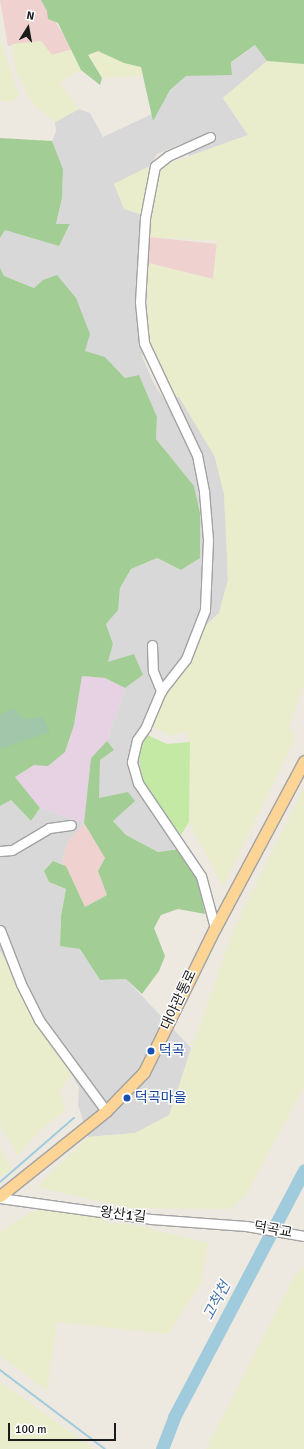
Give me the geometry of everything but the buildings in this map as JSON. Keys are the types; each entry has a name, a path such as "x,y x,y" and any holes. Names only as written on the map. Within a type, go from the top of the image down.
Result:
{"main road":[{"name":"대야관통로","path":"0,1197 106,1110 144,1072 215,928 304,761"}],"street":[{"path":"210,137 168,156 155,166 145,218 140,302 144,343 197,456 204,492 208,540 205,610 186,659 161,691 146,727 137,740 132,762 138,783 202,876 215,928"},
{"path":"152,645 153,670 161,691"},
{"path":"0,851 12,850 49,828 71,824"},
{"path":"0,930 21,984 39,1020 106,1110"},
{"name":"왕산1길","path":"0,1197 151,1219 246,1226"},
{"name":"덕곡교","path":"246,1226 302,1236"}],"shaded area":[{"path":"0,0 41,0 73,49 52,55 41,41 8,46"},
{"path":"256,45 267,61 223,98 248,135 189,156 183,143 157,154 150,166 114,184 142,215 137,299 143,359 154,384 166,402 179,396 215,457 224,494 227,532 228,580 219,613 203,628 186,665 170,687 138,748 144,788 180,849 158,852 126,835 113,821 128,792 98,799 100,760 114,750 107,741 125,688 143,675 108,662 113,644 106,624 119,600 120,588 131,569 157,558 181,570 200,558 200,513 194,486 156,439 157,417 139,375 125,378 105,357 84,351 43,280 34,288 4,276 0,268 0,238 5,229 59,246 70,225 56,224 62,198 63,169 52,141 56,131 55,122 79,109 90,113 103,137 152,114 153,120 170,90 186,76 232,74 231,62"},
{"path":"149,237 217,244 213,279 148,263"},
{"path":"82,676 105,678 125,688 107,741 91,758 84,823 40,808 15,777 34,765 65,752 74,725"},
{"path":"11,800 31,821 40,808 84,823 67,844 62,864 53,861 49,882 66,889 61,916 60,946 80,949 100,980 126,979 191,1048 168,1120 135,1133 88,1137 78,1105 79,1087 12,975 0,951 0,806"},
{"path":"84,823 105,858 98,871 107,895 85,907 66,866 62,864 67,844"}],"green space":[{"path":"41,0 304,0 304,64 267,61 255,45 231,62 232,75 186,76 170,90 153,121 141,67 124,63 98,51 88,55 102,78 100,85 81,70 58,23 48,19 47,11"},
{"path":"0,38 19,95 12,102 0,101"},
{"path":"41,41 52,55 73,49 81,70 60,82 79,109 55,122 32,103 15,69 12,44"},
{"path":"98,51 124,63 141,67 143,76 102,78 88,55"},
{"path":"267,61 304,64 304,685 289,726 295,739 223,886 189,822 190,742 185,731 171,736 150,725 168,692 186,665 203,628 219,613 228,580 224,494 215,457 179,397 175,398 148,340 148,263 213,279 217,241 149,237 155,185 161,167 248,135 223,98"},
{"path":"0,138 52,141 63,169 62,198 56,224 70,224 59,246 5,230 0,238"},
{"path":"150,166 142,215 124,209 114,184"},
{"path":"0,268 4,276 34,288 43,280 57,275 76,298 90,334 85,351 105,357 125,378 139,375 157,417 156,439 194,486 200,513 200,558 181,570 157,558 131,569 120,588 118,610 106,624 113,644 108,662 134,654 143,675 125,688 105,678 82,676 74,725 65,752 48,766 34,765 15,777 40,808 31,821 11,800 0,806"},
{"path":"13,708 24,719 43,717 50,732 0,749 0,715"},
{"path":"145,734 167,744 190,742 189,822 181,835 143,783 138,748"},
{"path":"107,741 114,750 100,760 99,798 128,792 135,801 113,821 126,835 158,852 180,849 199,883 205,914 178,909 161,915 154,928 165,956 159,971 142,994 126,979 100,980 80,949 60,946 61,916 66,889 49,882 44,871 53,861 66,866 85,907 107,895 98,871 105,858 84,823 91,758"},
{"path":"304,788 304,1087 247,1193 230,1209 131,1208 37,1187 88,1137 135,1133 169,1115 233,931"},
{"path":"0,951 71,1073 60,1092 66,1110 42,1128 18,1156 0,1124"},
{"path":"0,1147 12,1169 0,1177"},
{"path":"45,1209 106,1217 106,1223 129,1224 208,1243 201,1283 168,1334 57,1322 47,1391 0,1355 0,1232 31,1212"},
{"path":"304,1267 304,1449 206,1449 296,1273"},
{"path":"0,1382 94,1449 0,1449"}],"waterway":[{"path":"0,1182 74,1118"},
{"name":"고척천","path":"162,1449 174,1417 304,1170"},
{"path":"0,1370 105,1449"}],"place":[{"name":"덕곡","path":"151,1051"},
{"name":"덕곡마을","path":"127,1098"}]}
